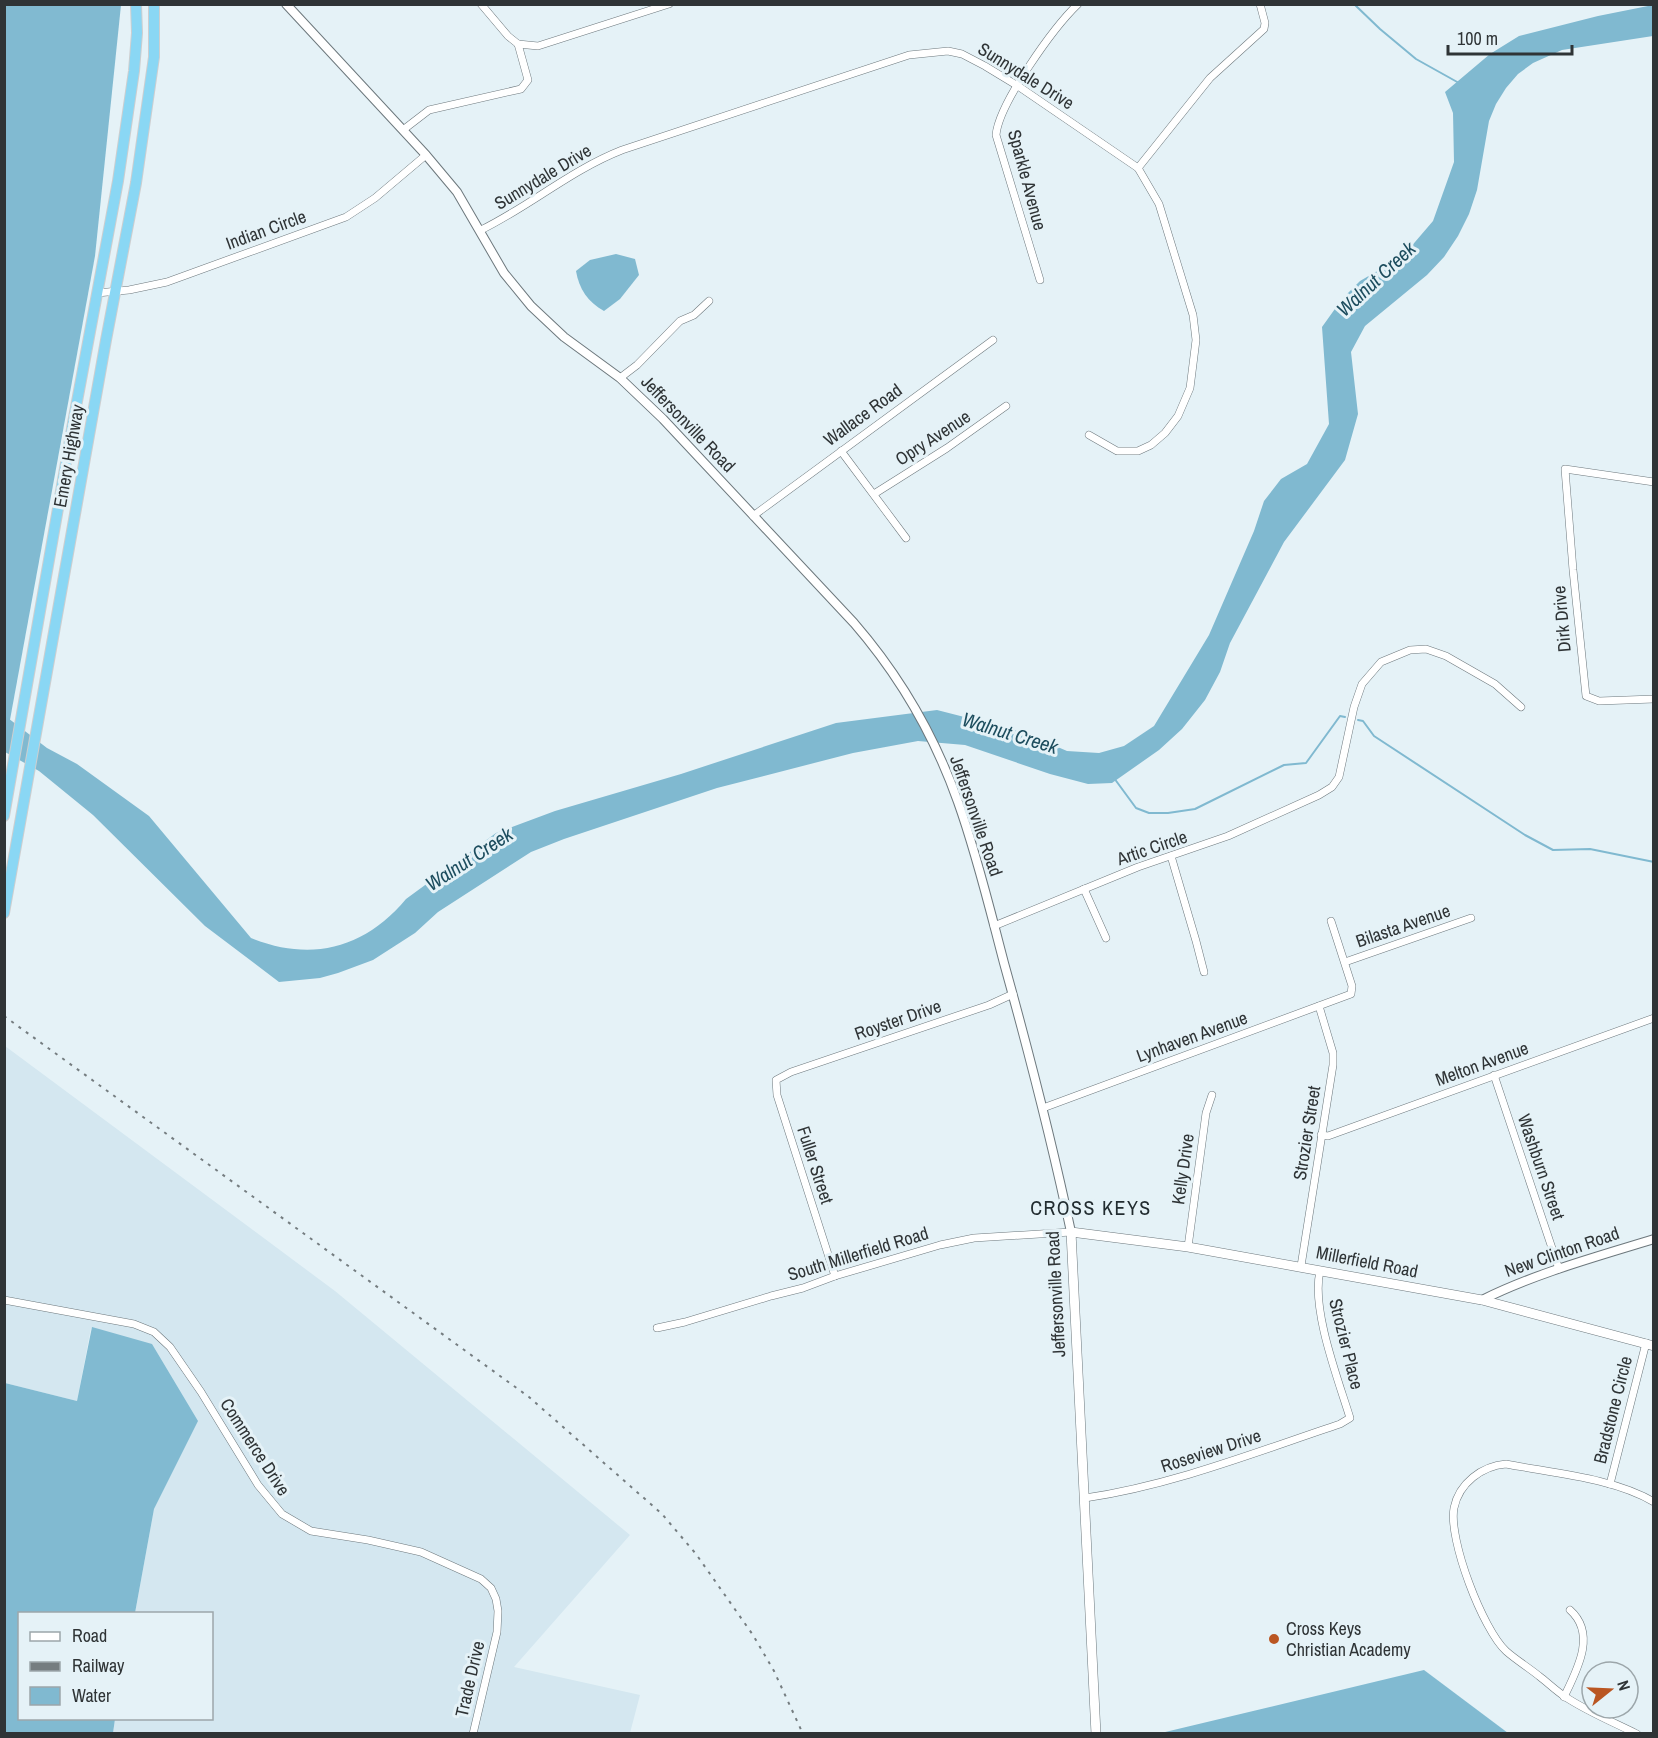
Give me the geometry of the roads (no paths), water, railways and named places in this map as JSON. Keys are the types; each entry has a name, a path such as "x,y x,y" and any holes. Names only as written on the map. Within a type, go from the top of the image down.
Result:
{"highway":[{"name":"Emery Highway","path":"4,816 114,202 132,84 137,33 136,4"},
{"name":"Emery Highway","path":"4,913 6,890 28,788 106,340 136,183 154,57 154,4"}],"main road":[{"name":"Millerfield Road","path":"1071,1232 1188,1246 1482,1300 1650,1345"},
{"name":"Jeffersonville Road","path":"1071,1232 1076,1370 1096,1734"}],"street":[{"name":"Jeffersonville Road","path":"286,4 426,155 457,192 504,273 531,306 564,337 620,378 663,418 860,630 901,684 934,745 964,821 1043,1108 1071,1232"},
{"path":"481,4 508,36 518,44 538,46 669,4"},
{"name":"Sparkle Avenue","path":"1040,280 996,135 997,126 1002,113 1055,28 1078,4"},
{"path":"1138,168 1210,78 1264,29 1265,23 1260,4"},
{"path":"403,130 429,110 520,89 528,80 518,44"},
{"name":"Sunnydale Drive","path":"481,230 602,158 909,55 934,51 962,54 1018,86 1138,168 1159,204 1193,315 1196,340 1192,380 1178,416 1165,433 1150,445 1138,451 1116,451 1089,435"},
{"name":"Indian Circle","path":"97,293 129,291 167,282 346,217 368,203 426,155"},
{"path":"620,378 637,365 680,321 694,315 709,301"},
{"name":"Wallace Road","path":"753,516 993,340"},
{"name":"Opry Avenue","path":"874,494 947,448 1006,405"},
{"path":"841,451 906,538"},
{"name":"Dirk Drive","path":"1653,482 1565,470 1572,570 1586,696 1599,701 1653,699"},
{"name":"Artic Circle","path":"994,926 1084,889 1228,836 1332,787 1339,777 1354,707 1362,684 1381,662 1410,650 1426,649 1446,656 1495,684 1521,707"},
{"path":"1171,856 1204,972"},
{"path":"1084,889 1106,938"},
{"name":"Bilasta Avenue","path":"1345,962 1471,918"},
{"path":"1331,921 1345,962"},
{"name":"Lynhaven Avenue","path":"1043,1108 1351,994 1352,986 1345,962"},
{"name":"Royster Drive","path":"791,1072 989,1005 1013,994"},
{"name":"Strozier Street","path":"1301,1266 1332,1077 1333,1053 1319,1006"},
{"name":"Melton Avenue","path":"1321,1136 1328,1136 1653,1018"},
{"name":"Fuller Street","path":"791,1072 776,1080 776,1089 835,1276"},
{"name":"Washburn Street","path":"1494,1075 1559,1269"},
{"name":"Kelly Drive","path":"1188,1246 1206,1113 1212,1095"},
{"name":"South Millerfield Road","path":"657,1328 803,1288 835,1276 940,1245 974,1238 1071,1232"},
{"name":"New Clinton Road","path":"1482,1300 1559,1269 1653,1239"},
{"name":"Strozier Place","path":"1320,1271 1319,1296 1326,1338 1350,1418 1344,1422"},
{"name":"Commerce Drive","path":"4,1300 134,1324 154,1332 176,1356 258,1485 282,1514 311,1531 421,1552 481,1579 491,1588 496,1599 497,1632"},
{"name":"Bradstone Circle","path":"1610,1484 1650,1345"},
{"name":"Roseview Drive","path":"1084,1498 1146,1487 1344,1422"},
{"name":"Bradstone Circle","path":"1637,1734 1564,1697 1505,1650 1487,1624 1467,1580 1453,1521 1454,1508 1469,1480 1484,1470 1506,1464 1610,1484 1653,1503"},
{"path":"1564,1697 1576,1673 1583,1650 1584,1637 1576,1615 1570,1610"},
{"name":"Trade Drive","path":"473,1734 497,1632"}],"water":[{"name":"Walnut Creek","path":"1653,5 1653,36 1562,50 1533,63 1518,74 1506,88 1489,121 1477,190 1458,236 1444,257 1427,275 1365,326 1351,352 1358,414 1345,460 1284,542 1230,643 1220,672 1205,700 1182,729 1159,750 1112,783 1088,784 1050,774 965,745 918,741 853,753 717,788 531,852 438,912 415,933 373,960 320,978 279,982 205,926 93,815 39,771 5,752 4,715 47,748 77,764 149,816 251,938 295,949 315,949 354,940 373,930 406,899 496,833 555,811 681,774 836,723 937,710 1023,732 1067,751 1099,753 1124,746 1154,726 1209,635 1254,531 1264,501 1281,479 1307,464 1329,424 1322,327 1342,299 1360,281 1403,256 1433,221 1454,162 1453,113 1445,92 1490,54 1519,36"},
{"path":"616,254 635,259 639,275 620,299 604,311 585,294 579,284 576,271 590,260"}],"waterway":[{"path":"1354,4 1416,59 1459,83"},
{"path":"1114,778 1136,808 1149,813 1195,809 1284,765 1306,763 1340,716 1345,717"},
{"path":"1358,720 1363,721 1374,736 1525,835 1553,850 1590,849 1654,862"}],"railway":[{"path":"4,1016 529,1397 662,1514 696,1554 753,1635 774,1671 803,1734"}],"place":[{"name":"Cross Keys Christian Academy","path":"1274,1639"}],"district":[{"name":"CROSS KEYS","path":"1091,1208"}]}
